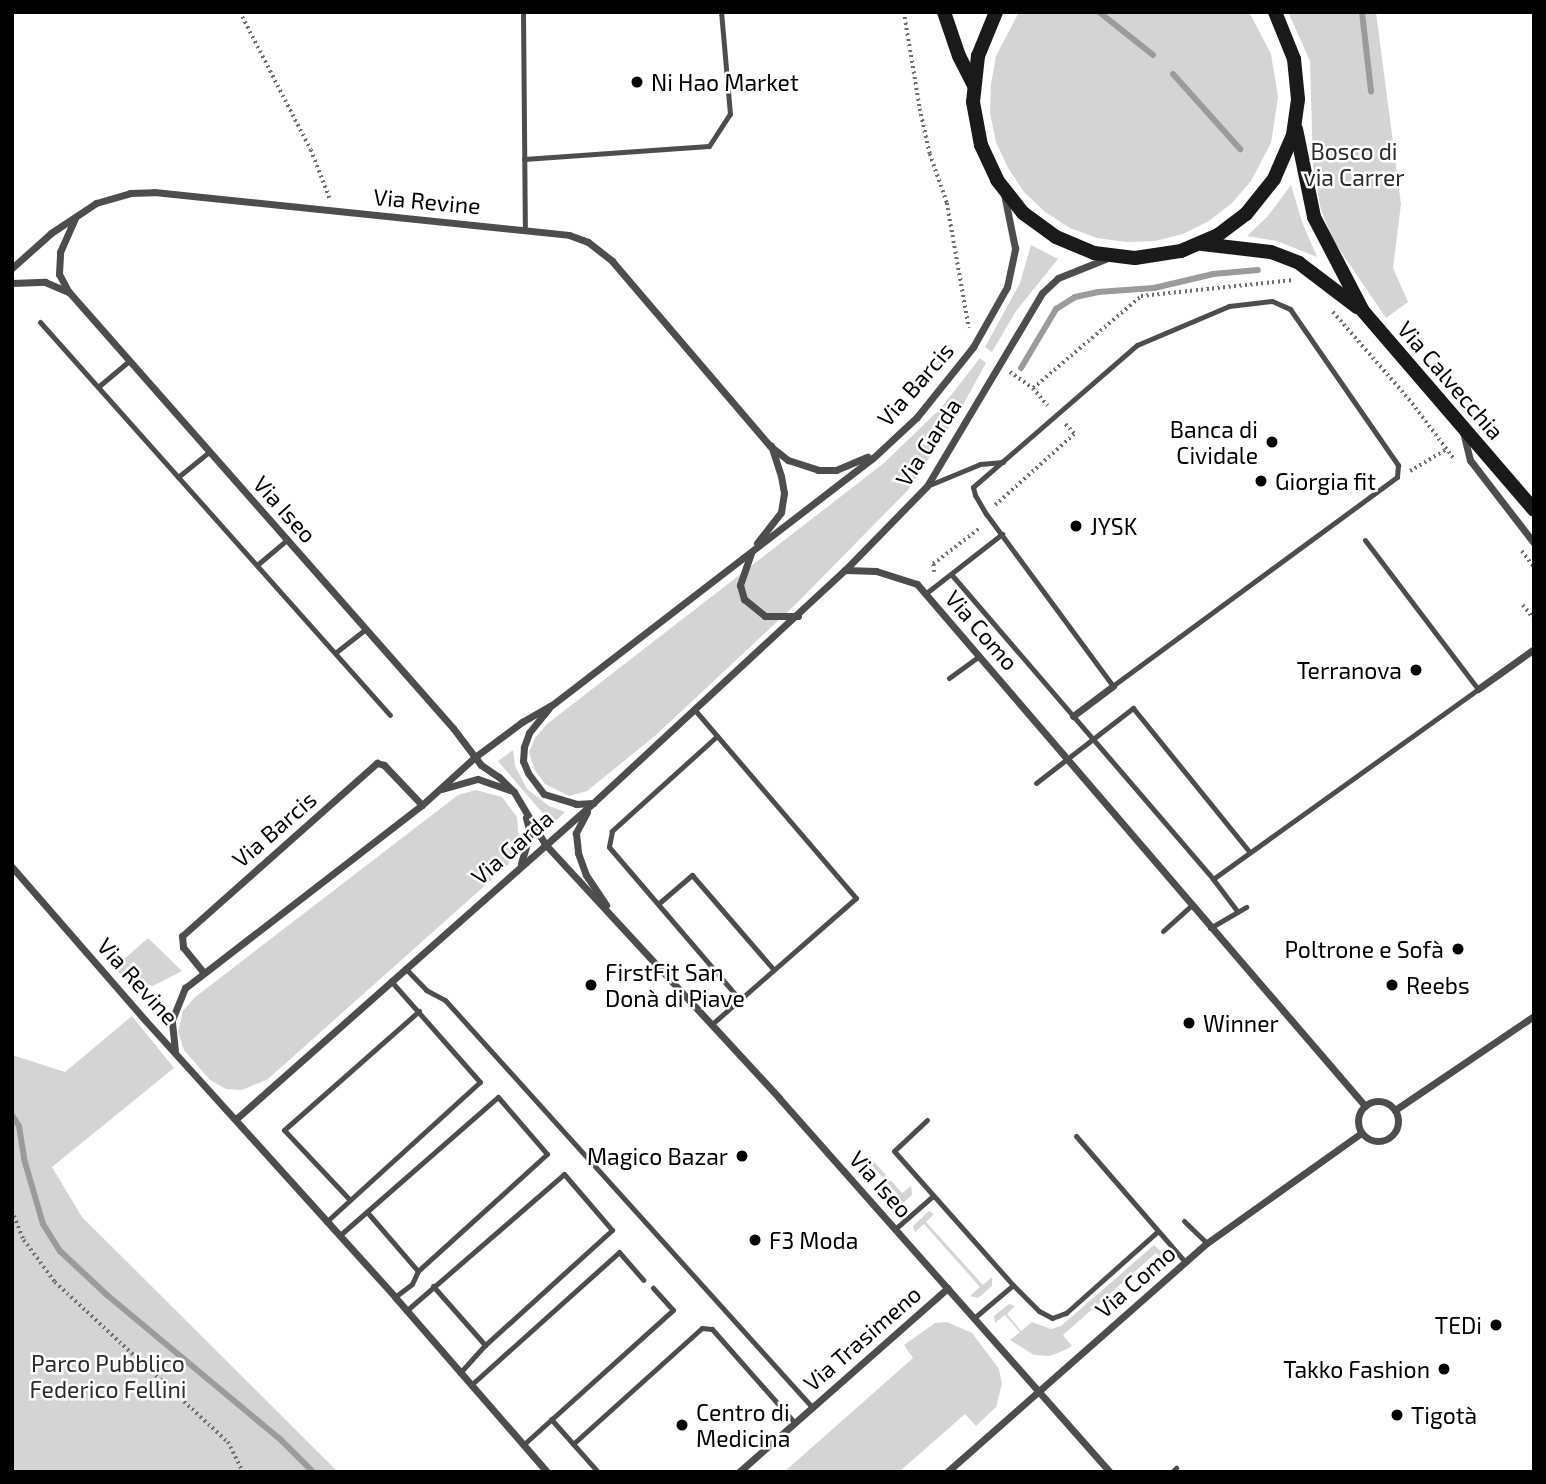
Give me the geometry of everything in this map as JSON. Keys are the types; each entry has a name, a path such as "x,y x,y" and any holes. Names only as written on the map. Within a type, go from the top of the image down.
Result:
{"main road":[{"path":"944,12 959,56 974,85"},
{"path":"996,12 981,46 974,85 979,140 1003,190 1023,213 1056,237 1089,251 1114,257 1156,257 1200,244 1239,221 1266,192 1281,166 1295,124 1298,94 1294,60 1275,12"},
{"name":"Via Calvecchia","path":"1295,124 1314,217 1363,312"},
{"name":"Via Calvecchia","path":"1200,244 1271,252 1299,263 1363,312 1534,510"}],"street":[{"name":"Via Barcis","path":"175,1051 171,1034 177,1003 185,988 422,805 475,757 522,722 552,705 753,550 894,439 917,417 972,347 999,304 1014,264 1015,248 1003,190"},
{"name":"Via Revine","path":"12,268 51,233 96,202 113,196 154,192 569,235 601,250 770,446 788,460 805,467 836,470 853,465 894,439"},
{"path":"69,292 59,274 60,252 76,217"},
{"name":"Via Garda","path":"236,1119 593,803 845,570 927,486 1028,313 1050,286 1079,267 1114,257"},
{"path":"12,283 45,282 69,292"},
{"name":"Via Iseo","path":"69,292 475,757 514,792 545,845 895,1229 1110,1472"},
{"path":"1462,428 1470,460 1534,543"},
{"name":"Via Revine","path":"753,550 781,512 784,493 770,446"},
{"path":"753,550 740,585 744,599 765,616 798,616"},
{"name":"Via Como","path":"845,570 876,571 917,584 1365,1106"},
{"path":"1478,690 1534,649"},
{"path":"1073,716 1113,686"},
{"name":"Via Barcis","path":"552,705 529,733 524,747 523,761 528,773 544,794 576,804 593,803"},
{"name":"Via Barcis","path":"204,973 183,947 182,936 377,763 384,765 422,805"},
{"path":"439,790 478,779 514,792"},
{"name":"Via Iseo","path":"519,867 530,833 520,802"},
{"name":"Via Iseo","path":"593,803 576,833 578,853 586,875 619,925"},
{"name":"Via Revine","path":"12,867 236,1119"},
{"path":"1395,1110 1534,1016"},
{"path":"1382,1101 1395,1110 1398,1126 1390,1138 1376,1142 1361,1133 1358,1116 1365,1106 1382,1101"},
{"path":"236,1119 396,1297 547,1472"},
{"name":"Via Como","path":"947,1472 1207,1243 1361,1133"},
{"name":"Via Trasimeno","path":"739,1472 948,1288"}],"lane":[{"path":"523,12 525,230"},
{"path":"524,159 709,146 730,114 721,12"},
{"path":"1272,302 1290,309 1398,465 1397,477 1113,686 986,514 975,495 974,487 1057,415 1137,345 1229,306 1272,302"},
{"path":"40,323 390,715"},
{"path":"98,387 129,361"},
{"path":"178,477 209,452"},
{"path":"927,486 980,464 1003,462"},
{"path":"925,594 1002,534"},
{"path":"257,565 287,540"},
{"path":"1213,879 1478,690 1365,540"},
{"path":"951,574 1213,879 1238,912"},
{"path":"335,653 366,629"},
{"path":"949,678 979,656"},
{"path":"1036,783 1133,708 1249,851"},
{"path":"694,709 856,898 711,1025"},
{"path":"718,736 612,831 608,847 740,1000"},
{"path":"658,904 692,875 774,970"},
{"path":"1163,931 1192,905"},
{"path":"1210,928 1246,907"},
{"path":"405,968 426,990 445,1000 812,1407"},
{"path":"326,1222 481,1082 391,981"},
{"path":"350,1200 284,1130 419,1011"},
{"path":"339,1236 498,1097 547,1154 418,1271 412,1284 396,1297"},
{"path":"927,1120 894,1151 1013,1285 1039,1311 1052,1318 1060,1317 1157,1232"},
{"path":"1076,1136 1185,1262"},
{"path":"406,1311 564,1174 612,1230 485,1345 460,1373"},
{"path":"895,1229 933,1196"},
{"path":"367,1212 418,1271"},
{"path":"1184,1221 1207,1243"},
{"path":"471,1385 619,1252 643,1280"},
{"path":"974,1318 1013,1285"},
{"path":"433,1286 485,1345"},
{"path":"523,1445 673,1310 653,1288"},
{"path":"573,1444 702,1328 712,1329 795,1423"},
{"path":"551,1419 598,1472"}],"path":[{"path":"240,12 311,150 334,212"},
{"path":"904,12 930,154 947,203 972,347"},
{"path":"1033,388 1141,296 1278,279 1305,284"},
{"path":"1328,305 1462,468"},
{"path":"940,582 931,568 933,564 981,529 976,523 1074,434 1033,388 999,365"},
{"path":"1397,477 1430,462 1447,449"},
{"path":"1520,548 1534,567"},
{"path":"1523,605 1534,619"},
{"path":"12,1210 24,1240 55,1282 228,1442 243,1472"}],"green space":[{"path":"1019,12 1249,12 1271,54 1278,97 1271,143 1251,181 1232,203 1209,221 1183,234 1155,241 1126,242 1097,238 1070,228 1045,212 1024,192 1008,168 996,142 990,113 996,56"},
{"name":"Bosco di via Carrer","path":"1288,12 1376,12 1401,204 1393,268 1408,302 1386,318 1333,240 1321,210 1313,166 1310,61"},
{"path":"1291,185 1302,222 1317,257 1277,241 1247,236 1268,216"},
{"path":"1031,245 1058,259 1016,311 992,352 985,347 1020,283"},
{"path":"980,358 986,363 958,414 908,490 796,604 656,735 587,791 569,796 545,784 534,769 529,752 535,738 547,724 884,463 941,408"},
{"path":"513,750 515,766 527,789 549,806 565,812 552,824 498,761"},
{"path":"476,790 502,797 517,817 519,843 508,865 268,1079 242,1090 226,1089 210,1080 184,1050 178,1032 183,1011 194,998 458,795"},
{"path":"148,938 182,971 153,986 127,980 114,968"},
{"name":"Parco Pubblico Federico Fellini","path":"132,1016 174,1068 52,1167 82,1217 338,1472 12,1472 12,1055 65,1072"},
{"path":"869,1156 902,1193 911,1186 912,1195 897,1208 890,1205 899,1196 870,1163 860,1171 860,1164"},
{"path":"929,1211 934,1214 926,1222 983,1285 992,1277 992,1286 978,1298 970,1296 980,1287 924,1224 915,1232 913,1226"},
{"path":"1154,1245 1168,1258 1166,1263 1156,1253 1063,1335 1072,1346 1065,1350 1050,1356 1034,1355 1010,1340 1020,1332 1005,1315 995,1323 994,1316 1009,1304 1015,1306 1007,1314 1021,1331 1032,1322 1051,1329 1061,1326"},
{"path":"947,1322 972,1333 999,1369 1002,1384 996,1407 976,1426 965,1414 899,1472 784,1472 913,1358 904,1345 935,1323"}],"waterway":[{"path":"1099,12 1153,55"},
{"path":"1362,12 1371,91"},
{"path":"1173,74 1240,149"},
{"path":"1021,368 1056,309 1075,297 1098,292 1154,288 1213,274 1258,270"},
{"path":"12,1115 19,1126 24,1159 43,1224 60,1251 107,1295 280,1439 313,1472"}],"place":[{"name":"Ni Hao Market","path":"637,82"},
{"name":"Banca di Cividale","path":"1272,442"},
{"name":"Giorgia fit","path":"1261,481"},
{"name":"JYSK","path":"1076,526"},
{"name":"Terranova","path":"1416,670"},
{"name":"Poltrone e Sofà","path":"1458,949"},
{"name":"FirstFit San Donà di Piave","path":"591,985"},
{"name":"Reebs","path":"1392,985"},
{"name":"Winner","path":"1189,1023"},
{"name":"Magico Bazar","path":"742,1156"},
{"name":"F3 Moda","path":"755,1240"},
{"name":"TEDi","path":"1496,1325"},
{"name":"Takko Fashion","path":"1444,1369"},
{"name":"Tigotà","path":"1397,1415"},
{"name":"Centro di Medicina","path":"682,1425"}]}
